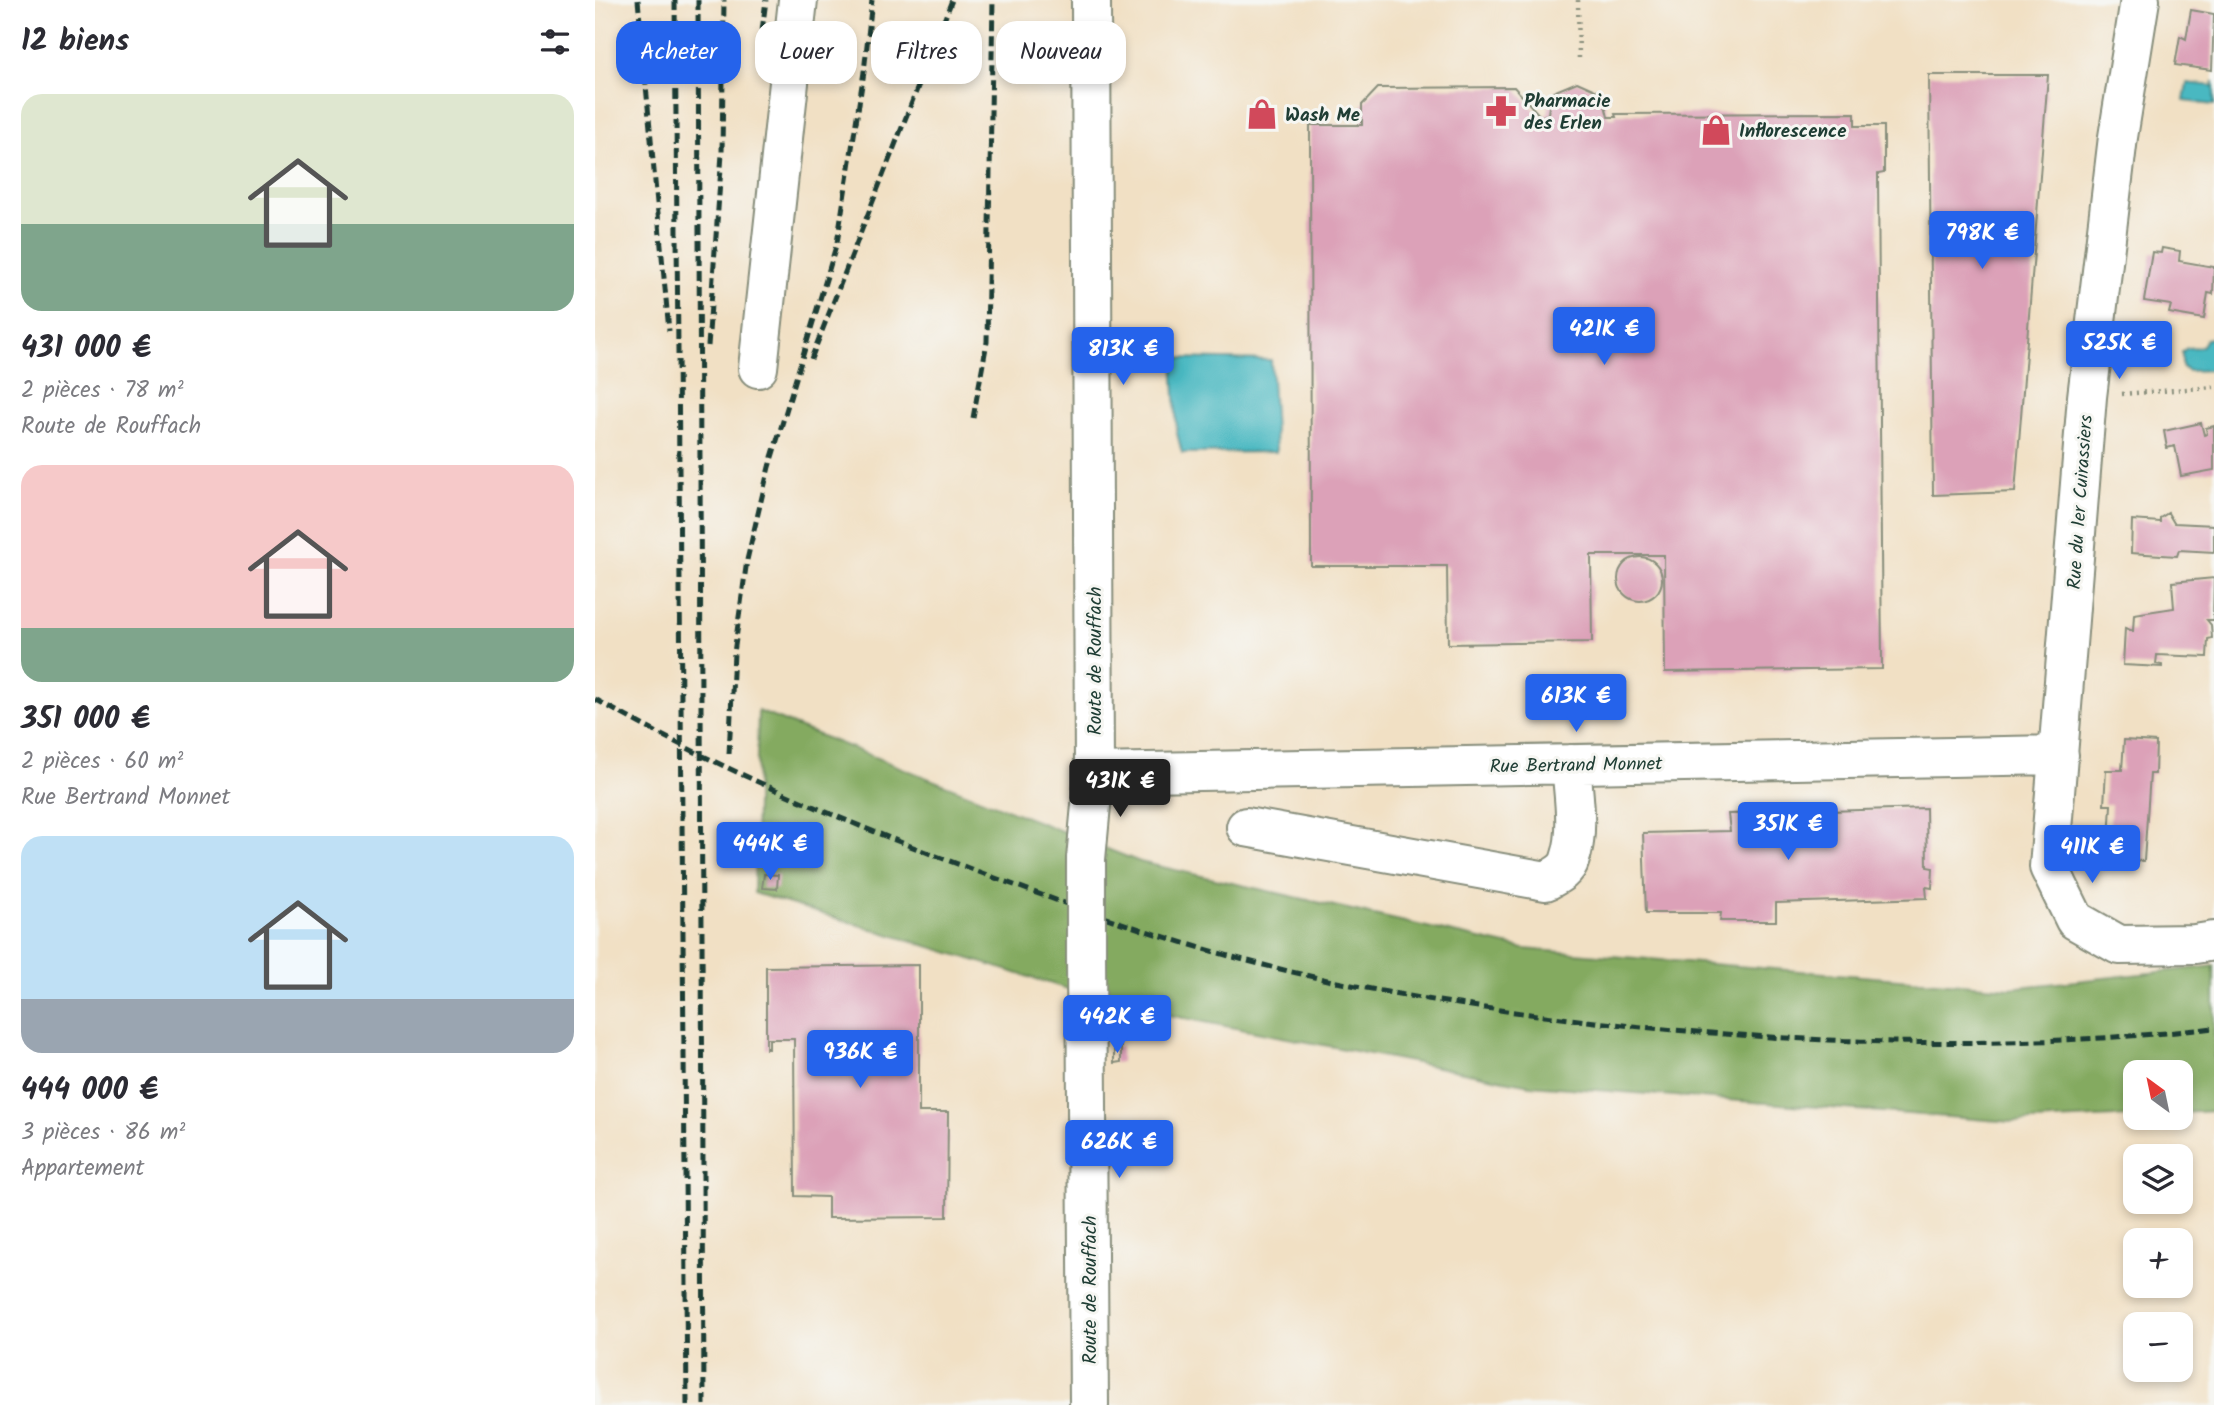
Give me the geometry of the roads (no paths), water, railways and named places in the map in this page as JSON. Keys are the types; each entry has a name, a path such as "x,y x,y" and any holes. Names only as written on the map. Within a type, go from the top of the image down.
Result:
{"street":[{"path":"758,368 798,0"},
{"name":"Route de Rouffach","path":"1089,1405 1086,859 1094,774 1091,0"},
{"name":"Rue du 1er Cuirassiers","path":"2140,0 2118,137 2087,397 2049,867 2075,920 2119,945 2195,944 2214,941"},
{"name":"Rue Bertrand Monnet","path":"1094,774 2059,755"},
{"path":"1246,827 1546,881 1562,872 1570,861 1574,824 1571,764"}],"water":[{"path":"2214,81 2214,105 2184,101 2187,83 2213,86"},
{"path":"2214,338 2214,370 2187,371 2182,366 2182,352 2187,348 2201,347 2206,339"},
{"path":"1173,358 1271,360 1276,452 1182,453 1177,433"}],"railway":[{"path":"638,0 669,331"},
{"path":"675,0 687,1405"},
{"path":"698,0 704,1405"},
{"path":"708,346 722,154 724,0"},
{"path":"763,21 766,0"},
{"path":"729,754 734,653 747,560 769,467 837,243 864,72 872,0"},
{"path":"811,359 952,0"},
{"path":"973,418 987,342 993,0"},
{"path":"595,699 732,770 874,832 1083,910 1161,936 1321,979 1457,1004 1549,1017 1785,1038 1999,1042 2071,1040 2214,1028"}],"place":[{"name":"Pharmacie des Erlen","path":"1501,111"},
{"name":"Wash Me","path":"1262,114"},
{"name":"Inflorescence","path":"1716,130"}]}
